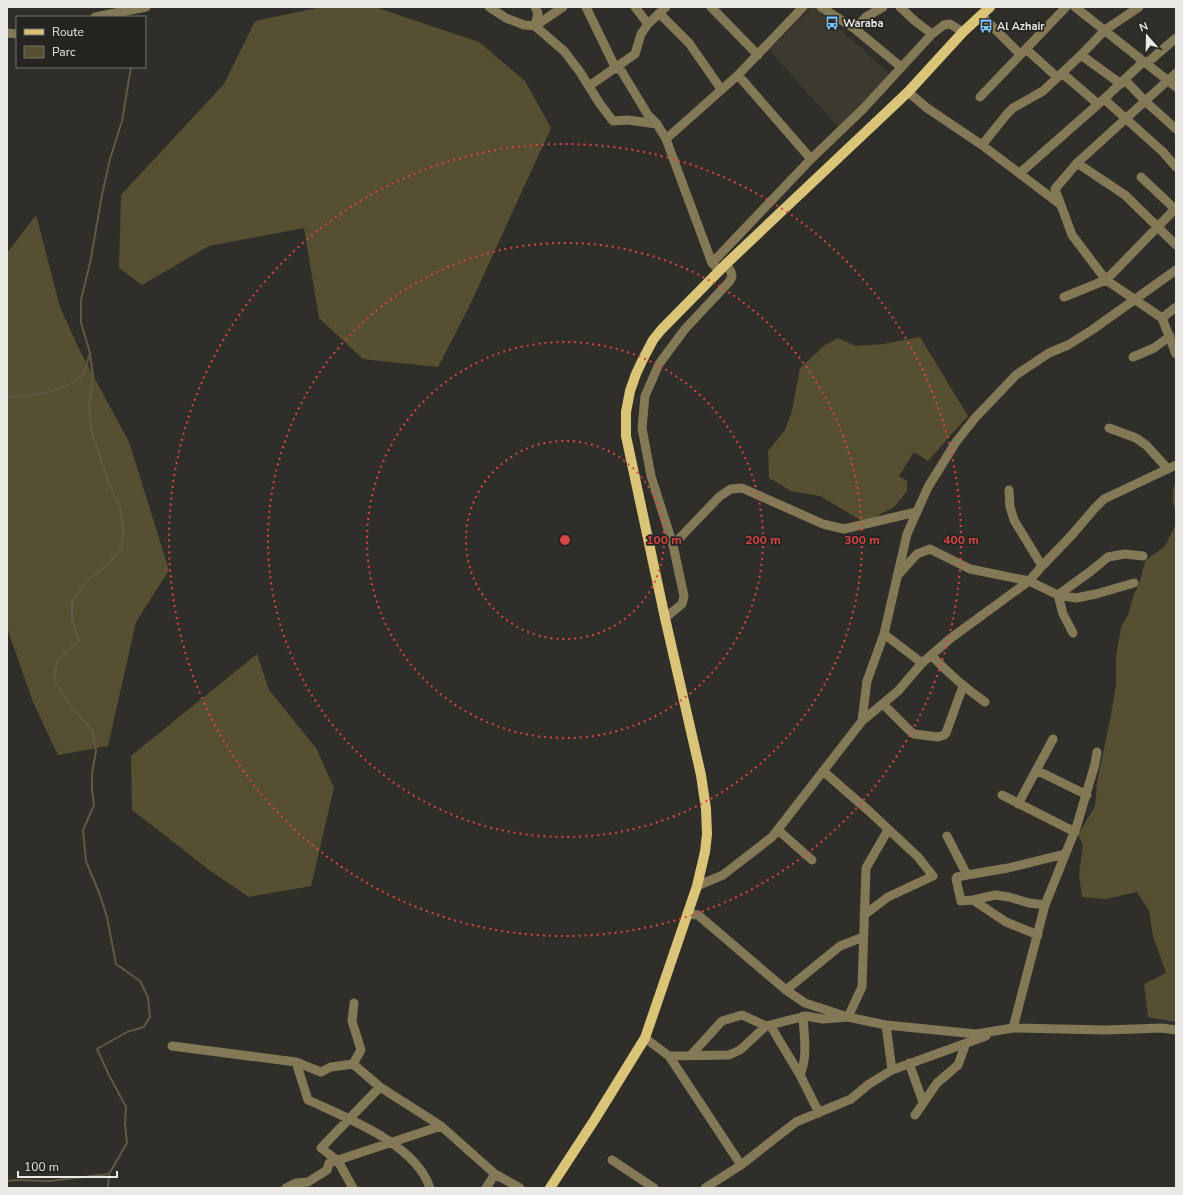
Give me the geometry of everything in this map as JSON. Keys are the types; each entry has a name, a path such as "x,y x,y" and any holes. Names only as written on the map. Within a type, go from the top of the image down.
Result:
{"main road":[{"path":"550,1188 645,1038 697,886 705,852 706,828 704,790 626,436 626,412 630,391 636,374 654,340 690,299 908,92 964,32 990,7"}],"street":[{"path":"100,16 146,7"},
{"path":"489,7 506,18 524,25 535,26 564,51 613,121 628,120 657,124"},
{"path":"535,7 538,12 535,26"},
{"path":"535,26 562,7"},
{"path":"586,7 617,68 666,139 712,263 731,272 732,277 685,329 658,364 645,396 642,428 651,476 673,545 684,596 682,604 665,618"},
{"path":"635,7 648,24"},
{"path":"711,7 758,55"},
{"path":"666,139 738,75 803,7"},
{"path":"821,7 855,29 900,67"},
{"path":"855,29 866,17 883,7"},
{"path":"900,7 915,22 932,34"},
{"path":"980,97 1066,7"},
{"path":"982,145 1013,108 1043,91 1105,30 1139,7"},
{"path":"1081,9 1176,87"},
{"path":"589,86 617,68 635,54 641,34 648,24 662,10 689,43 721,89"},
{"path":"981,15 1023,51 1101,101 1126,119 1163,152 1176,167"},
{"path":"712,263 811,159 863,109 900,67 932,34 944,25 950,24 964,32"},
{"path":"1020,174 1145,62 1176,38"},
{"path":"1081,55 1123,82 1176,129"},
{"path":"1175,348 1162,318 1106,280 1072,235 1055,189 1078,163 1176,73"},
{"path":"738,75 811,159"},
{"path":"908,92 927,108 982,145 1061,205"},
{"path":"1078,163 1125,194 1176,245"},
{"path":"1064,297 1106,280 1176,209 1141,177"},
{"path":"862,721 867,682 884,634 907,534 928,487 956,442 975,418 1016,376 1049,353 1068,345 1092,330 1176,270"},
{"path":"1162,318 1176,307"},
{"path":"1133,357 1154,348 1170,336"},
{"path":"697,886 723,875 772,837 862,721 898,691 922,663 951,638 1029,581 1104,499 1172,467 1136,438 1109,428"},
{"path":"673,545 720,496 731,489 742,488 823,524 844,529 916,512"},
{"path":"1009,490 1010,507 1014,520 1042,566"},
{"path":"896,577 917,554 930,549 970,569 1029,581 1058,594 1076,598 1134,584"},
{"path":"1058,594 1108,557 1125,554 1143,556"},
{"path":"1058,594 1063,614 1073,633"},
{"path":"884,634 922,663"},
{"path":"931,656 963,686 985,702"},
{"path":"883,704 914,734 941,737 946,733 963,686"},
{"path":"1018,804 1053,739"},
{"path":"1008,1028 1038,935 1045,905 1075,832 1087,795 1096,764 1097,752"},
{"path":"1036,770 1087,795"},
{"path":"823,771 918,857 933,876 888,897 864,915"},
{"path":"1002,795 1075,832"},
{"path":"778,830 812,860"},
{"path":"848,1017 862,987 866,868 888,830"},
{"path":"947,836 968,875"},
{"path":"1045,905 995,895 963,902 960,900 956,879 957,877 1008,868 1065,854"},
{"path":"973,900 1006,922 1038,935"},
{"path":"687,914 698,915 804,1004 848,1017 886,1025 976,1034 1008,1028 1106,1030 1162,1028 1176,1030"},
{"path":"786,990 840,946 863,937"},
{"path":"353,1064 361,1050 352,1020 354,1003"},
{"path":"691,1055 722,1021 742,1015 768,1026 800,1075 819,1113"},
{"path":"669,1056 729,1055 740,1050 768,1026 803,1016 823,1019 848,1017"},
{"path":"800,1075 804,1067 805,1050 803,1016"},
{"path":"886,1025 892,1070"},
{"path":"705,1188 741,1165 796,1122 851,1099 869,1084 892,1070 1008,1028"},
{"path":"645,1038 669,1056 741,1165"},
{"path":"915,1115 937,1082 958,1065 966,1043"},
{"path":"172,1046 296,1062 321,1072 331,1067 353,1064 380,1087 441,1126 495,1174 520,1188"},
{"path":"296,1062 308,1100 349,1119 392,1142 420,1168 428,1181 430,1188"},
{"path":"909,1063 923,1102"},
{"path":"353,1188 338,1161 321,1148 380,1087"},
{"path":"286,1188 296,1183 308,1182 327,1170 329,1164 441,1126"},
{"path":"612,1160 654,1188"},
{"path":"486,1188 495,1174"}],"shaded area":[{"path":"811,7 815,7 891,75 841,130 769,50"}],"green space":[{"path":"322,7 375,7 479,42 525,81 551,128 469,307 438,367 363,359 319,318 304,228 209,246 142,285 119,268 121,195 224,84 255,21"},
{"path":"36,215 60,307 80,351 129,442 169,570 136,622 108,746 58,755 33,702 7,628 7,253"},
{"path":"920,337 968,416 928,461 914,452 899,476 907,481 907,491 894,507 875,517 862,521 820,496 791,491 769,478 768,451 785,430 792,411 800,368 825,345 838,338 856,346 883,344"},
{"path":"1176,480 1176,512 1173,504 1173,496"},
{"path":"1176,524 1176,1022 1148,1017 1144,984 1166,973 1153,936 1149,911 1137,892 1106,899 1082,897 1079,874 1083,845 1078,835 1095,806 1097,782 1116,684 1116,657 1121,627 1128,615 1133,597 1140,581 1145,561 1165,546"},
{"path":"257,654 269,690 316,748 334,788 311,886 249,897 212,872 132,810 131,756"}],"waterway":[{"path":"108,1188 109,1174 127,1143 125,1125 126,1107 97,1049 127,1032 144,1027 150,1017 148,997 140,981 116,964 107,917 86,861 83,830 94,805 92,773 96,751 93,731 71,707 54,679 57,661 79,640 72,619 72,602 87,581 107,565 122,548 123,528 120,508 108,481 91,430 89,405 93,377 90,353 81,323 81,300 90,263 110,159 122,121 131,68"},
{"path":"7,397 27,396 50,392 70,384 83,375 90,354"},
{"path":"7,1181 49,1181 109,1174"}],"place":[{"name":"Waraba","path":"832,23"},
{"name":"Al Azhair","path":"986,26"}]}
